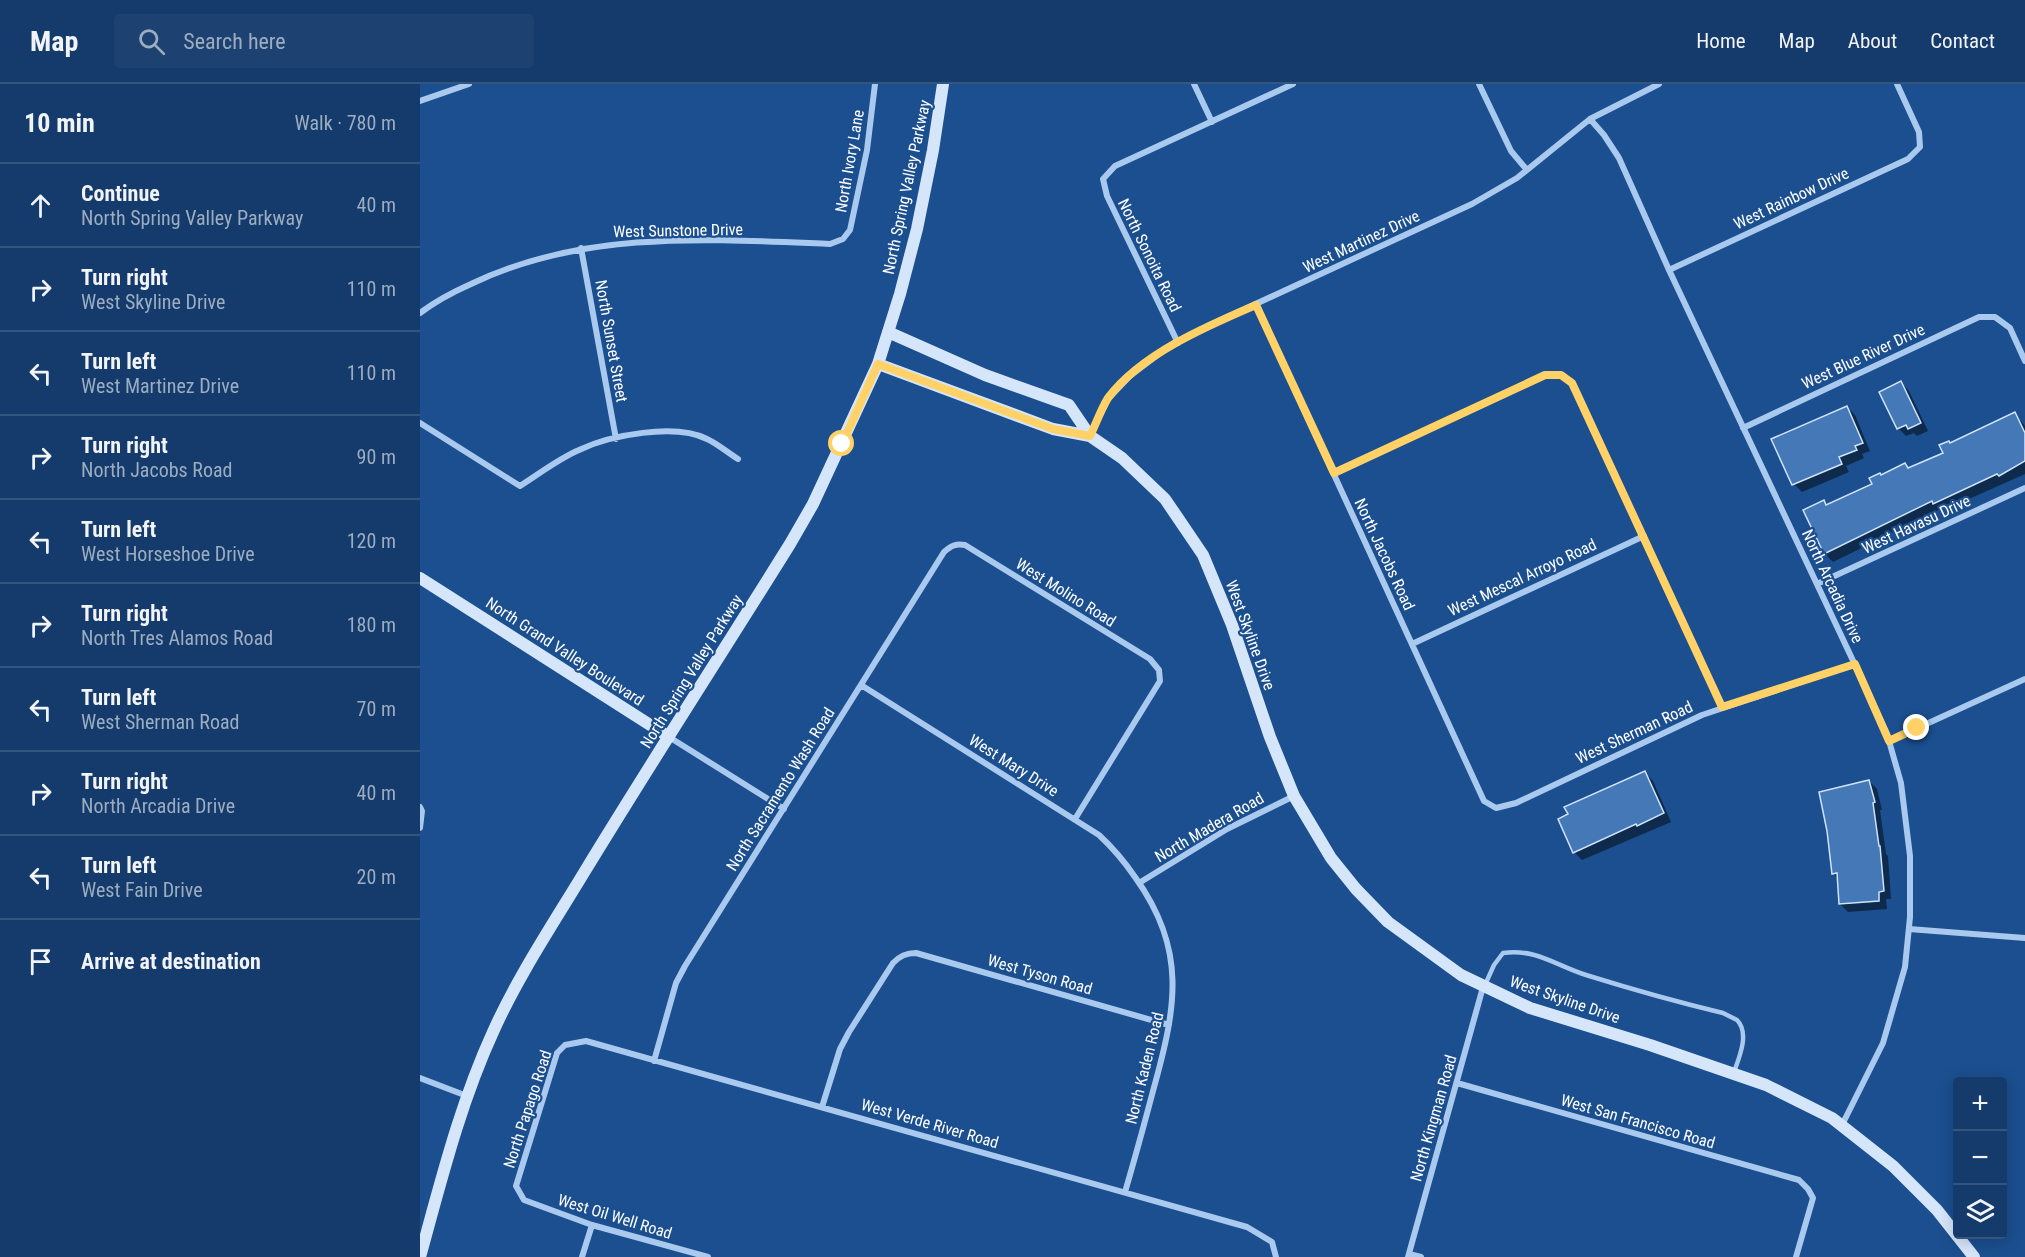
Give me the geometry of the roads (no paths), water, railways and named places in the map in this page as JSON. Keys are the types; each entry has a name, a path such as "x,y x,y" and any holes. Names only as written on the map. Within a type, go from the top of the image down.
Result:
{"street":[{"path":"420,102 469,84"},
{"name":"North Ivory Lane","path":"843,239 850,230 867,150 875,84"},
{"name":"North Spring Valley Parkway","path":"420,1257 468,1096 491,1035 506,1004 603,841 796,534 842,444 878,364 917,229 933,150 943,84"},
{"path":"1194,84 1212,122 1293,84"},
{"path":"1479,84 1511,151 1527,170"},
{"name":"West Martinez Drive","path":"1090,436 1108,399 1131,375 1164,350 1208,326 1472,204 1517,178 1590,118 1659,84"},
{"name":"West Rainbow Drive","path":"1669,270 1908,159 1920,147 1919,132 1897,84"},
{"name":"North Arcadia Drive","path":"1590,118 1619,158 1669,270 1855,664 1889,741 1901,783 1910,856 1909,929 1905,967 1883,1043 1842,1125"},
{"name":"North Sonoita Road","path":"1178,342 1107,196 1103,179 1116,166 1212,122"},
{"name":"West Sunstone Drive","path":"420,313 452,293 487,276 531,259 581,248 637,241 830,244 843,239"},
{"name":"North Sunset Street","path":"581,248 616,439"},
{"name":"North Jacobs Road","path":"1256,305 1484,801 1496,808"},
{"name":"West Blue River Drive","path":"1743,428 1979,316 1995,317 2010,328 2025,361"},
{"name":"West Skyline Drive","path":"888,332 985,375 1069,405 1090,436 1122,458 1165,499 1203,555 1232,625 1270,737 1294,796 1331,858 1356,889 1388,922 1461,975 1530,1008 1766,1085 1832,1118 1893,1166 1937,1210 1974,1257"},
{"name":"West Skyline Drive","path":"878,364 1053,429 1090,436"},
{"path":"1334,473 1545,375 1561,375 1572,383 1722,707"},
{"path":"420,423 520,486 596,442 666,432 689,434 706,439 738,459"},
{"name":"West Havasu Drive","path":"1817,584 2025,488"},
{"name":"West Mescal Arroyo Road","path":"1412,644 1644,536"},
{"name":"West Molino Road","path":"955,544 965,545 1150,659 1159,670 1160,681 1075,819"},
{"name":"North Sacramento Wash Road","path":"654,1061 676,983 944,552 955,544"},
{"name":"North Grand Valley Boulevard","path":"420,578 784,809"},
{"name":"West Sherman Road","path":"1496,808 1516,803 1702,715 1855,664"},
{"path":"1889,741 2025,679"},
{"name":"West Mary Drive","path":"861,686 1075,819 1112,847 1139,883"},
{"name":"North Madera Road","path":"1139,883 1227,829 1294,796"},
{"path":"420,828 421,809"},
{"name":"North Kaden Road","path":"1125,1192 1166,1044 1173,1000 1170,952 1159,916 1139,883"},
{"path":"1909,929 2025,938"},
{"name":"West Tyson Road","path":"822,1107 840,1049 893,963 902,955 916,953 1169,1025"},
{"name":"North Kingman Road","path":"1408,1255 1483,987"},
{"name":"West Verde River Road","path":"574,1042 586,1041 1248,1227 1272,1242 1276,1257"},
{"name":"North Papago Road","path":"519,1192 516,1186 557,1053 565,1045 574,1042"},
{"path":"420,1078 468,1096"},
{"name":"West San Francisco Road","path":"1457,1083 1798,1180 1808,1189 1813,1198 1796,1257"},
{"name":"West Oil Well Road","path":"519,1192 524,1200 535,1206 592,1225 708,1257"},
{"path":"582,1257 592,1225"},
{"path":"1408,1255 1421,1257"}],"lane":[{"path":"1483,987 1503,953 1529,952 1583,974 1723,1013 1737,1021 1743,1033 1741,1050 1733,1074"}]}
